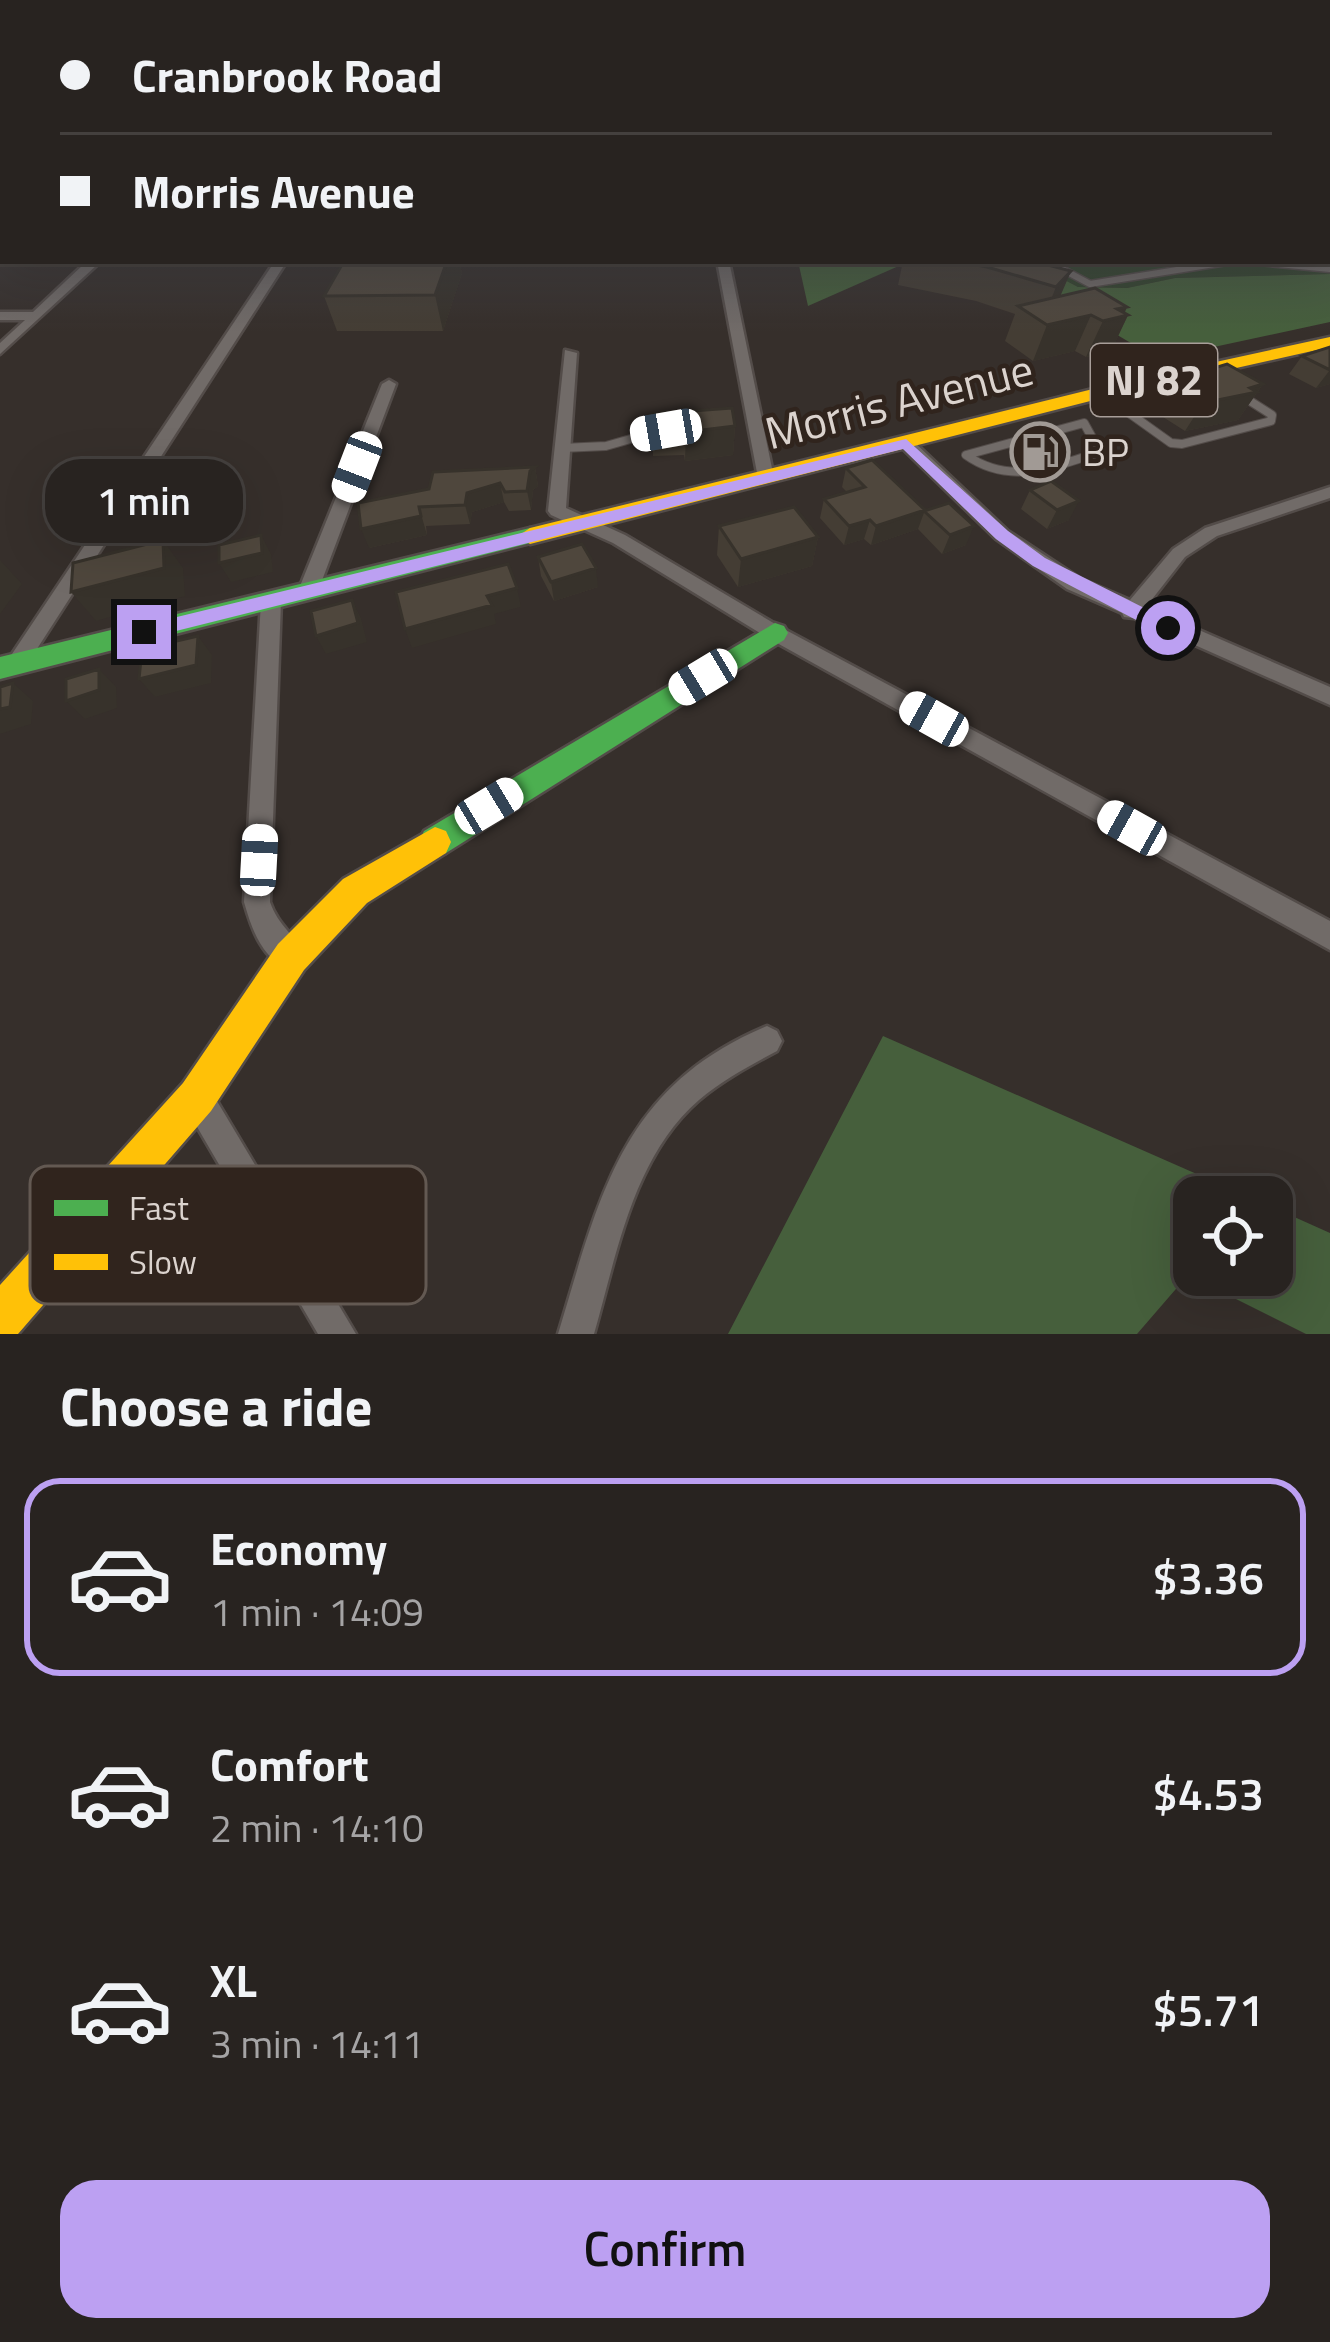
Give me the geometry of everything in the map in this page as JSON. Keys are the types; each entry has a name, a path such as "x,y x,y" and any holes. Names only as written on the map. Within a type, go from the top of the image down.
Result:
{"main road":[{"name":"Morris Avenue","path":"8,665 1101,393 1210,375 1322,349"},
{"path":"135,1166 196,1097 291,957 355,891 775,633"},
{"path":"0,1319 30,1285"}],"street":[{"path":"0,350 92,264"},
{"path":"8,665 279,264"},
{"path":"724,264 766,478"},
{"path":"0,316 36,316"},
{"path":"570,353 557,511 1330,936"},
{"path":"308,591 389,384"},
{"path":"906,443 1002,535 1074,584 1330,697"},
{"path":"1131,612 1179,554 1211,532 1330,492"},
{"path":"271,601 257,902 266,930 291,957"},
{"path":"576,1334 612,1213 630,1168 657,1121 719,1060 766,1041"},
{"path":"196,1097 237,1166"},
{"path":"320,1304 338,1334"}],"lane":[{"path":"1053,264 1090,284 1214,264"},
{"path":"1279,264 1330,269"},
{"path":"1101,393 1172,443 1182,444 1271,421 1272,415 1237,392"},
{"path":"1084,423 1100,452 1012,477 976,464 966,455 1084,423"},
{"path":"733,428 755,427"},
{"path":"562,448 607,446 666,430"}],"green space":[{"path":"799,264 1035,264 1078,287 1127,288 1175,278 1330,274 1330,322 1158,359 1041,290 901,265 808,306"},
{"path":"1035,264 1330,264 1330,274 1175,278 1127,288 1078,287"},
{"path":"883,1036 1201,1176 1173,1176 1173,1292 1137,1334 728,1334"},
{"path":"1293,1216 1330,1233 1330,1334 1306,1334 1230,1296 1293,1296"}],"building":[{"path":"342,264 446,264 435,295 324,296"},
{"path":"972,264 1044,264 1071,271 1056,287"},
{"path":"1095,288 1127,307 1117,309 1128,315 1103,321 1091,315 1047,325 1018,306"},
{"path":"1330,347 1330,370 1302,356"},
{"path":"1227,364 1263,384 1250,388 1257,392 1203,403 1168,382"},
{"path":"732,408 735,426 686,432 685,427 653,428 652,414"},
{"path":"872,460 925,510 876,526 870,520 849,526 824,499 865,487 846,468"},
{"path":"535,467 527,491 505,492 500,483 467,493 465,505 419,507 421,516 361,529 358,503 429,489 433,472"},
{"path":"1051,481 1079,501 1057,510 1030,490"},
{"path":"949,503 974,526 950,535 924,511"},
{"path":"794,507 818,537 741,559 719,526"},
{"path":"261,535 262,553 219,563 219,545"},
{"path":"163,540 164,568 71,592 73,563"},
{"path":"582,544 596,568 551,582 538,557"},
{"path":"508,564 517,588 487,596 492,605 405,629 396,592"},
{"path":"352,600 358,623 316,636 311,611"},
{"path":"198,636 196,665 139,679 142,649"},
{"path":"99,669 99,690 66,701 66,679"},
{"path":"13,683 10,707 0,709 0,687"}],"traffic: fast":[{"path":"0,668 530,536"},
{"path":"435,842 775,633"}],"traffic: slow":[{"path":"530,536 1101,393 1330,342"},
{"path":"136,1166 197,1097 291,957 355,891 435,842"},
{"path":"0,1319 30,1285"}],"place":[{"name":"BP","path":"1040,452"}],"route":[{"path":"144,632 906,443 1002,535 1039,562 1074,584 1168,628"}]}
